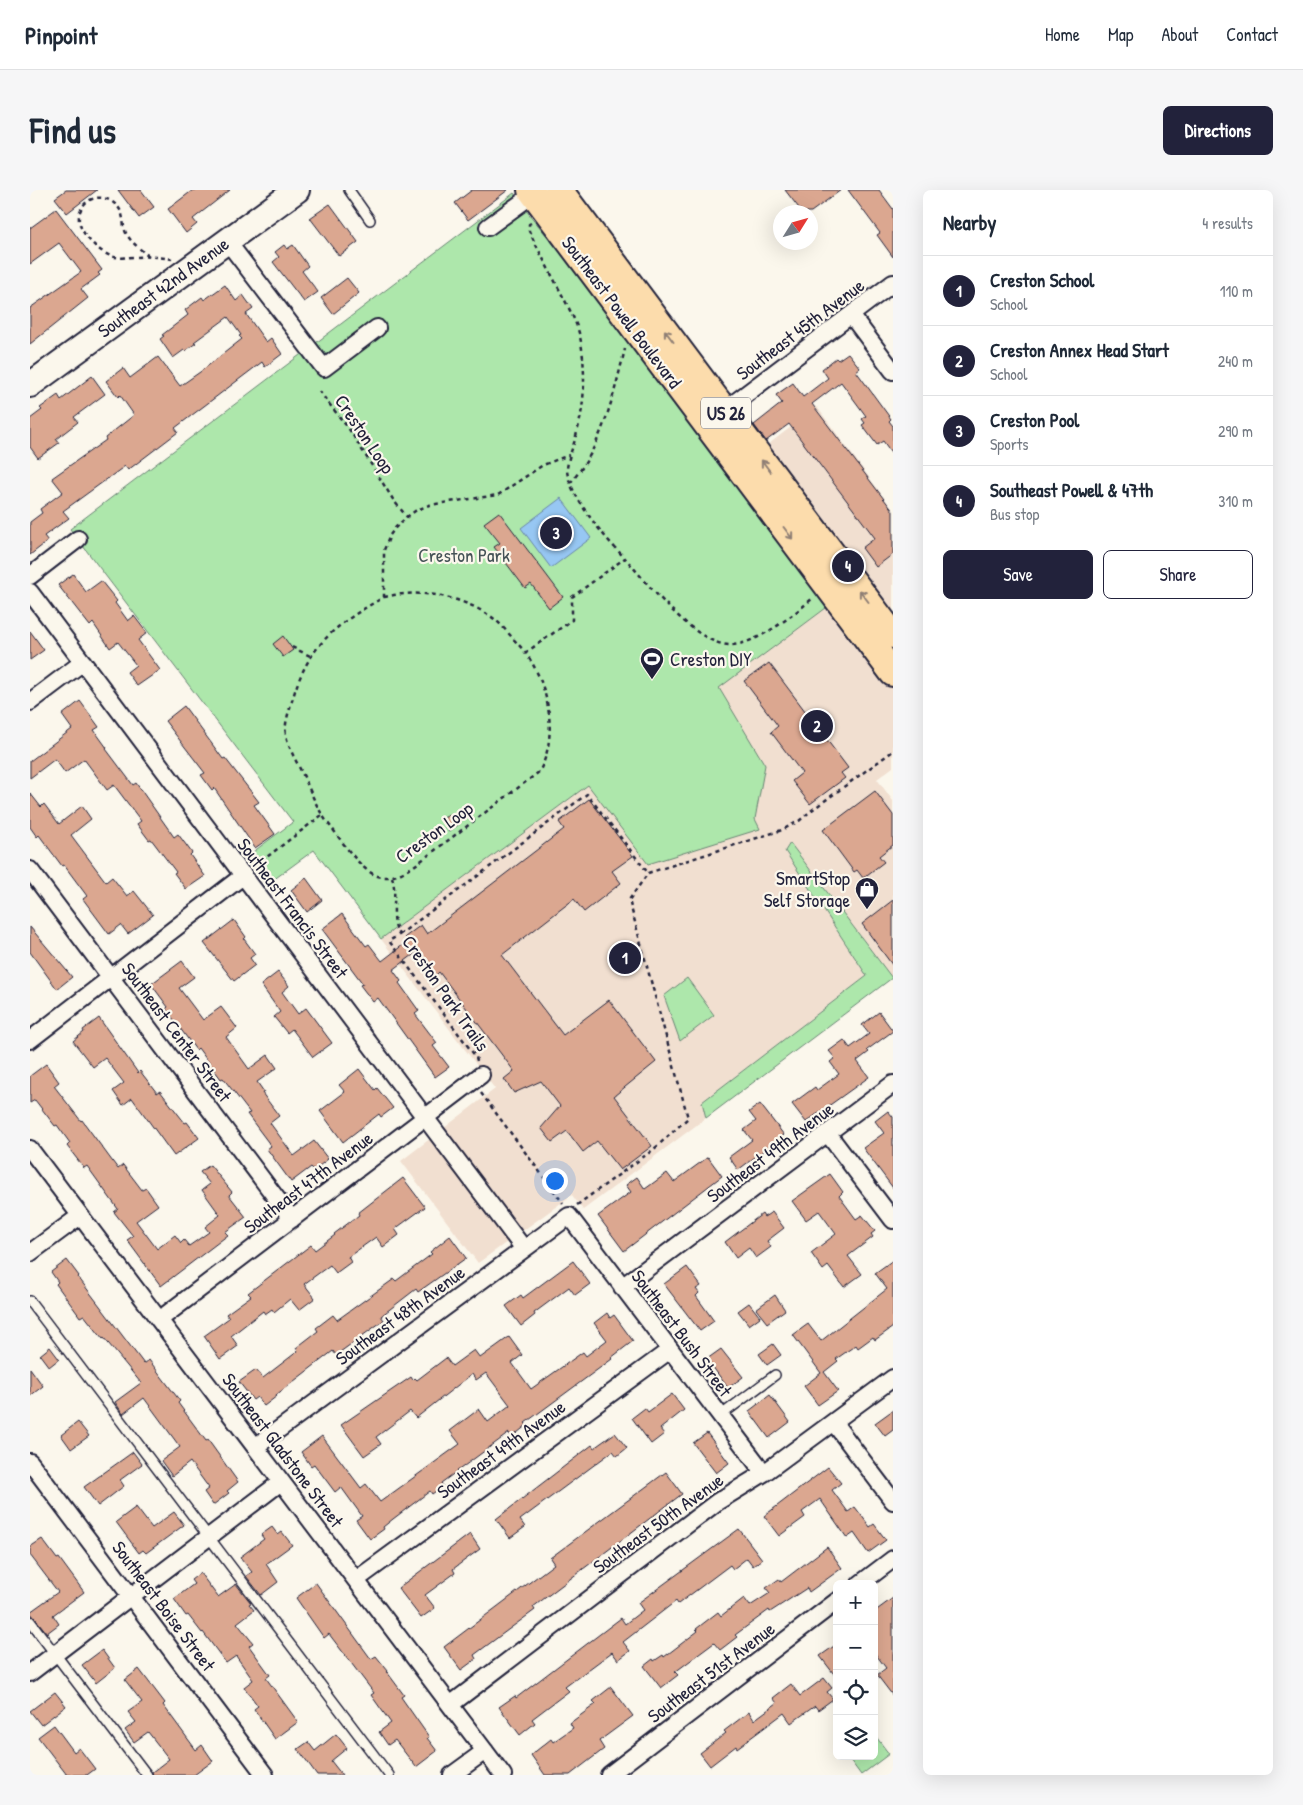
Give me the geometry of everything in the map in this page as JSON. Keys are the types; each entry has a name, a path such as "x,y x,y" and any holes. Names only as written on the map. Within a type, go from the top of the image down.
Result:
{"main road":[{"name":"Southeast Powell Boulevard","path":"542,195 715,417 893,635"},
{"name":"Southeast Powell Boulevard","path":"715,417 893,673"}],"street":[{"name":"Southeast 42nd Avenue","path":"30,384 296,190"},
{"path":"488,227 542,195"},
{"path":"227,241 324,368 377,328"},
{"name":"Southeast 45th Avenue","path":"715,417 893,283"},
{"path":"851,315 893,371"},
{"path":"30,576 78,539"},
{"name":"Southeast Francis Street","path":"30,592 524,1249"},
{"path":"30,702 83,662"},
{"name":"Southeast Center Street","path":"30,870 292,1219"},
{"path":"30,1040 244,875"},
{"name":"Southeast 47th Avenue","path":"160,1320 476,1078"},
{"name":"Southeast 49th Avenue","path":"622,1287 893,1084"},
{"path":"828,1134 893,1220"},
{"name":"Southeast Gladstone Street","path":"30,1149 503,1775"},
{"path":"30,1253 80,1216"},
{"name":"Southeast 48th Avenue","path":"255,1447 569,1216"},
{"name":"Southeast Bush Street","path":"569,1216 764,1473"},
{"name":"Southeast 49th Avenue","path":"356,1580 670,1350"},
{"name":"Southeast 50th Avenue","path":"450,1705 717,1502 764,1473 893,1378"},
{"path":"834,1423 893,1501"},
{"name":"Southeast Boise Street","path":"30,1462 265,1775"},
{"path":"30,1673 281,1482"},
{"path":"865,1580 893,1558"},
{"name":"Southeast 51st Avenue","path":"609,1775 833,1604"},
{"path":"452,1775 485,1751"}],"lane":[{"path":"349,190 370,220"},
{"path":"30,1300 390,1775"},
{"path":"720,1416 775,1375"},
{"path":"30,1621 147,1775"}],"path":[{"path":"542,195 529,224 529,231 571,313 581,339 585,374 584,398 576,437 569,455 567,471 574,494 593,521 625,558 686,623 702,636 716,643 731,645 752,640 780,624 818,594"},
{"path":"149,256 127,234 123,215 112,202 98,198 90,199 85,203 78,217 80,226 84,234 100,250 108,255 120,258 149,256 175,259 185,272"},
{"path":"570,483 584,466 600,436 624,356"},
{"name":"Creston Loop","path":"319,392 349,430 407,518"},
{"path":"384,597 384,550 396,526 416,511 429,506 498,495 543,465 569,455"},
{"path":"525,653 572,620 572,597 625,558"},
{"name":"Creston Loop","path":"402,593 444,596 466,603 488,614 502,626 525,653 541,683 548,710 549,731 547,748 539,772 414,866 392,877 374,874 365,868 322,816 291,751 286,734 288,714 293,695 310,656 336,628 384,597 402,593"},
{"path":"292,647 310,656"},
{"path":"476,1078 563,1203 569,1216 580,1202 653,1150 688,1118 629,900 648,873 782,830 799,822 819,805 893,751"},
{"path":"399,935 587,794 648,873"},
{"path":"244,875 322,816"},
{"name":"Creston Park Trails","path":"392,877 395,887 393,917 399,935 388,941 476,1057 476,1078"}],"shaded area":[{"path":"817,407 893,510 893,614 765,447"},
{"path":"830,605 893,688 893,767 877,779 893,801 893,977 790,843 785,851 867,976 702,1102 706,1118 583,1210 572,1195 478,1263 401,1161 495,1089 381,939"}],"green space":[{"name":"Creston Park","path":"514,193 626,333 830,605 719,688 765,765 755,819 760,829 648,864 588,785 381,939 314,850 269,883 249,855 293,822 70,529"},
{"path":"790,843 892,978 706,1118 702,1102 867,976 785,851"},
{"path":"687,978 714,1015 680,1041 664,996"},
{"path":"878,1739 889,1754 861,1775 850,1760 878,1760"}],"water":[{"path":"561,498 591,538 551,568 521,528"}],"building":[{"path":"66,190 97,190 67,213 55,198"},
{"path":"118,190 141,190 154,207 139,218"},
{"path":"193,190 230,190 193,219 197,224 186,233 168,209"},
{"path":"472,190 508,190 468,220 455,203"},
{"path":"785,190 841,190 818,207 818,205 797,205"},
{"path":"848,190 879,190 893,209 893,257 877,235 880,233"},
{"path":"330,204 358,242 339,256 310,218"},
{"path":"56,209 102,270 98,273 100,275 81,289 88,298 30,344 30,308 81,272 59,243 30,264 30,228"},
{"path":"284,245 287,249 293,245 308,266 302,271 318,292 304,302 273,262 279,257 275,252"},
{"path":"347,278 359,293 333,314 321,298"},
{"path":"225,285 236,301 243,295 253,309 246,314 266,342 271,338 282,354 265,367 262,362 175,428 178,432 128,470 125,466 63,511 69,518 44,536 48,541 30,555 30,522 42,513 40,509 63,492 52,478 106,440 105,438 134,415 120,395 118,397 106,381 123,368 130,378 158,357 180,386 242,339 228,317 194,342 196,343 173,358 160,339 164,336 162,335 188,315 185,310 202,297 204,300"},
{"path":"848,353 860,368 856,371 891,419 889,421 893,426 893,455 883,441 877,445 862,425 865,423 862,419 866,416 841,382 812,404 893,511 893,554 876,567 862,548 875,538 789,424 766,441 754,425 782,403 776,395 793,383 803,397 828,378 822,369 836,358 838,360"},
{"path":"92,376 105,394 74,417 78,422 56,439 59,443 38,458 30,447 30,419 42,410 40,408 58,395 61,400"},
{"path":"499,512 563,597 549,608 531,584 525,588 494,547 500,543 484,523"},
{"path":"73,574 86,592 101,581 117,601 115,603 128,621 134,616 147,633 138,640 160,670 137,686 127,672 136,665 118,642 110,648 93,623 90,626 58,585"},
{"path":"30,631 44,650 30,660"},
{"path":"283,636 293,650 283,657 273,644"},
{"path":"769,663 848,768 841,773 845,778 810,804 792,781 802,773 771,732 778,726 744,681"},
{"path":"80,701 99,727 94,730 106,749 133,785 136,783 174,837 178,834 192,853 190,855 205,876 186,889 174,873 176,872 137,824 141,821 114,785 107,790 84,759 65,773 55,759 30,778 30,761 72,729 62,715"},
{"path":"184,706 223,759 225,758 259,802 254,805 275,834 255,848 214,788 212,790 201,775 205,773 165,721"},
{"path":"875,791 893,815 893,845 879,856 884,862 863,878 857,870 854,872 823,830"},
{"path":"30,793 41,807 44,804 59,824 82,806 91,819 71,835 106,882 112,877 127,896 134,891 153,915 128,934 121,925 109,934 83,899 87,896 64,865 62,866 39,835 37,837 30,827"},
{"path":"589,799 633,856 612,871 621,883 584,912 574,899 502,955 563,1035 609,1000 656,1062 614,1096 652,1146 620,1170 597,1141 583,1152 567,1131 552,1142 541,1128 560,1106 541,1081 514,1093 504,1079 514,1071 439,972 435,976 417,952 393,970 401,981 399,983 419,1011 415,1014 437,1043 433,1046 449,1067 435,1077 378,998 373,1002 360,985 363,984 322,929 342,914 366,946 369,944 382,961 408,941 405,937 421,925 427,934 564,829 559,822"},
{"path":"451,813 459,824 449,831 441,820"},
{"path":"306,878 322,900 307,912 291,890"},
{"path":"893,900 893,966 862,924"},
{"path":"234,920 255,954 250,958 255,965 234,981 204,943"},
{"path":"30,927 72,977 57,989 30,952"},
{"path":"182,961 194,977 179,988 203,1020 221,1007 237,1028 226,1037 249,1069 268,1055 277,1068 257,1082 264,1092 262,1093 279,1116 270,1123 294,1156 314,1141 328,1159 314,1170 311,1167 291,1182 267,1149 271,1146 247,1114 250,1113 198,1048 196,1050 166,1009 168,1007 151,984"},
{"path":"278,972 289,986 282,992 298,1014 306,1008 332,1043 313,1057 292,1029 287,1033 274,1017 280,1012 261,985"},
{"path":"879,1012 893,1031 867,1050 869,1052 857,1061 869,1077 806,1122 792,1104 815,1087 817,1090 839,1074 830,1062 835,1058 829,1051 844,1040 850,1048 869,1034 862,1025"},
{"path":"99,1018 138,1073 140,1071 157,1093 160,1091 199,1138 174,1156 132,1098 123,1105 113,1091 124,1083 105,1058 93,1067 73,1041 84,1032 83,1030"},
{"path":"46,1064 59,1082 54,1086 118,1169 123,1165 142,1190 146,1188 158,1205 136,1221 157,1249 175,1235 181,1243 184,1240 189,1246 209,1232 205,1227 220,1215 202,1190 210,1184 200,1172 210,1165 232,1192 229,1195 246,1217 225,1232 228,1235 161,1286 127,1240 133,1236 114,1212 118,1209 87,1166 84,1168 67,1146 70,1143 57,1125 55,1126 35,1100 30,1103 30,1076"},
{"path":"359,1069 375,1090 377,1088 393,1108 381,1117 379,1114 343,1142 320,1111 345,1092 339,1085"},
{"path":"760,1104 784,1135 738,1170 729,1157 752,1140 744,1130 756,1121 749,1112"},
{"path":"888,1111 893,1117 893,1188 863,1148 884,1133 875,1121"},
{"path":"708,1157 722,1176 624,1251 598,1216 631,1192 626,1185 637,1177 645,1189 667,1173 674,1182"},
{"path":"830,1174 843,1192 839,1196 856,1219 862,1215 875,1231 871,1234 873,1237 848,1256 862,1274 844,1287 828,1266 823,1270 811,1253 836,1234 819,1211 806,1220 792,1201"},
{"path":"403,1178 425,1207 395,1229 399,1235 383,1247 376,1237 348,1257 351,1262 336,1273 330,1265 304,1284 315,1298 299,1310 290,1299 274,1312 272,1309 265,1314 263,1311 231,1336 238,1346 220,1359 204,1336 229,1318 226,1314 251,1296 248,1293 311,1245 315,1250 335,1235 359,1215 358,1213"},
{"path":"772,1212 784,1228 767,1241 771,1247 756,1258 749,1248 736,1258 725,1242 762,1214 764,1217"},
{"path":"450,1236 466,1258 418,1292 416,1289 381,1316 384,1320 336,1355 333,1351 264,1406 257,1397 253,1400 239,1382 256,1370 263,1378 298,1351 296,1348 318,1331 316,1328 333,1315 337,1320 394,1279 396,1281 432,1254 430,1252"},
{"path":"67,1260 144,1364 149,1360 180,1401 178,1403 206,1441 208,1440 238,1482 227,1491 229,1493 213,1505 204,1492 209,1488 190,1462 172,1476 161,1461 180,1447 144,1398 123,1414 115,1402 141,1383 84,1315 80,1317 56,1284 58,1282 51,1272"},
{"path":"893,1260 893,1327 875,1340 873,1337 858,1348 856,1345 836,1359 838,1361 824,1372 838,1391 818,1405 804,1386 821,1373 793,1335 808,1324 821,1341 887,1289 875,1273"},
{"path":"573,1261 590,1284 575,1295 569,1287 534,1313 535,1315 521,1326 506,1306 521,1295 523,1298"},
{"path":"687,1267 701,1286 696,1289 699,1293 696,1296 714,1321 700,1331 664,1284"},
{"path":"775,1295 785,1310 767,1323 756,1309"},
{"path":"749,1303 760,1317 749,1325 738,1311"},
{"path":"607,1313 610,1318 614,1315 633,1341 612,1359 525,1423 527,1425 512,1437 509,1433 441,1483 443,1486 432,1494 430,1491 370,1539 356,1520 362,1516 341,1487 335,1492 314,1464 311,1466 301,1452 322,1436 361,1488 366,1484 380,1502 460,1444 450,1431 479,1409 488,1422 510,1405 486,1373 476,1380 472,1374 416,1418 410,1411 376,1437 381,1444 364,1456 341,1425 411,1377 413,1380 415,1378 417,1380 446,1358 452,1366 474,1350 480,1358 509,1337 522,1355 512,1363 531,1389 583,1352 586,1356 607,1340 594,1323"},
{"path":"773,1344 781,1355 767,1365 759,1354"},
{"path":"50,1347 59,1359 49,1367 40,1355"},
{"path":"721,1349 743,1377 728,1388 707,1359"},
{"path":"30,1368 43,1386 30,1396"},
{"path":"672,1394 684,1410 660,1429 664,1434 651,1444 632,1418 645,1408 648,1412"},
{"path":"770,1395 790,1422 769,1438 749,1411"},
{"path":"893,1410 893,1430 885,1436 875,1423"},
{"path":"78,1422 89,1436 71,1449 61,1435"},
{"path":"615,1433 627,1448 617,1456 613,1451 520,1520 525,1527 510,1538 496,1519 592,1445 594,1448"},
{"path":"707,1433 729,1463 716,1473 693,1443"},
{"path":"133,1452 142,1464 120,1480 124,1486 98,1506 84,1487"},
{"path":"828,1467 841,1483 832,1490 848,1512 855,1507 870,1527 874,1524 886,1540 868,1553 854,1533 847,1538 820,1499 802,1512 805,1517 779,1536 764,1516"},
{"path":"666,1472 682,1494 533,1607 535,1610 474,1655 476,1659 461,1670 444,1647 554,1564 550,1558"},
{"path":"136,1507 152,1528 174,1512 184,1525 146,1553 143,1550 139,1553 116,1522"},
{"path":"272,1527 278,1535 282,1532 292,1545 266,1564 278,1582 261,1595 246,1576 252,1572 240,1557 264,1539 261,1535"},
{"path":"739,1529 762,1559 753,1566 747,1558 733,1569 730,1565 678,1604 676,1601 623,1642 630,1651 618,1660 612,1652 565,1687 569,1691 532,1719 535,1723 520,1735 499,1707 515,1696 516,1698 621,1618 625,1624 643,1610 638,1603"},
{"path":"470,1534 480,1549 453,1569 455,1573 425,1595 435,1608 421,1618 398,1588"},
{"path":"42,1539 57,1559 59,1558 84,1592 53,1615 59,1624 47,1633 30,1612 58,1592 30,1555 30,1547"},
{"path":"827,1547 842,1568 809,1592 807,1588 770,1612 769,1610 735,1635 737,1637 720,1650 714,1643 675,1672 678,1675 661,1688 644,1666 653,1659 654,1661 663,1655 664,1657 698,1631 696,1629 718,1612 721,1616 744,1598 750,1606 770,1593 766,1588 779,1579 781,1582"},
{"path":"200,1573 218,1597 236,1584 251,1603 249,1604 254,1610 237,1623 253,1643 249,1646 270,1675 266,1678 298,1722 275,1739 254,1709 258,1706 244,1687 253,1680 236,1656 226,1663 203,1632 188,1615 186,1616 174,1599 194,1584 191,1580"},
{"path":"316,1583 371,1659 376,1656 388,1671 404,1695 401,1697 437,1751 416,1767 395,1740 388,1745 379,1732 391,1723 371,1695 374,1693 329,1634 324,1638 296,1598"},
{"path":"893,1598 893,1696 878,1676 886,1668 878,1657 878,1609"},
{"path":"833,1647 833,1673 820,1656"},
{"path":"102,1650 115,1668 96,1683 82,1665"},
{"path":"139,1669 165,1703 163,1705 196,1750 202,1745 213,1761 194,1775 153,1775 152,1772 169,1759 148,1732 134,1742 125,1730 136,1722 128,1712 142,1702 125,1680"},
{"path":"824,1678 832,1688 827,1692 833,1699 818,1710 815,1706 791,1723 784,1713 710,1766 700,1753 749,1712 754,1720 777,1703 773,1698 791,1684 800,1696"},
{"path":"611,1687 633,1716 599,1741 604,1749 570,1775 545,1775 531,1755 551,1739 553,1742 573,1728 570,1723 596,1704 593,1701"},
{"path":"55,1692 66,1706 41,1725 30,1711"},
{"path":"54,1725 74,1752 79,1748 95,1769 87,1775 67,1775 38,1737"},
{"path":"336,1734 347,1748 331,1761 342,1775 317,1775 298,1749 308,1742 315,1751"}],"place":[{"name":"Creston Pool","path":"556,533"},
{"name":"Southeast Powell & 47th","path":"848,566"},
{"name":"Creston DIY","path":"652,680"},
{"name":"Creston Annex Head Start","path":"817,726"},
{"name":"SmartStop Self Storage","path":"867,910"},
{"name":"Creston School","path":"625,958"}]}
